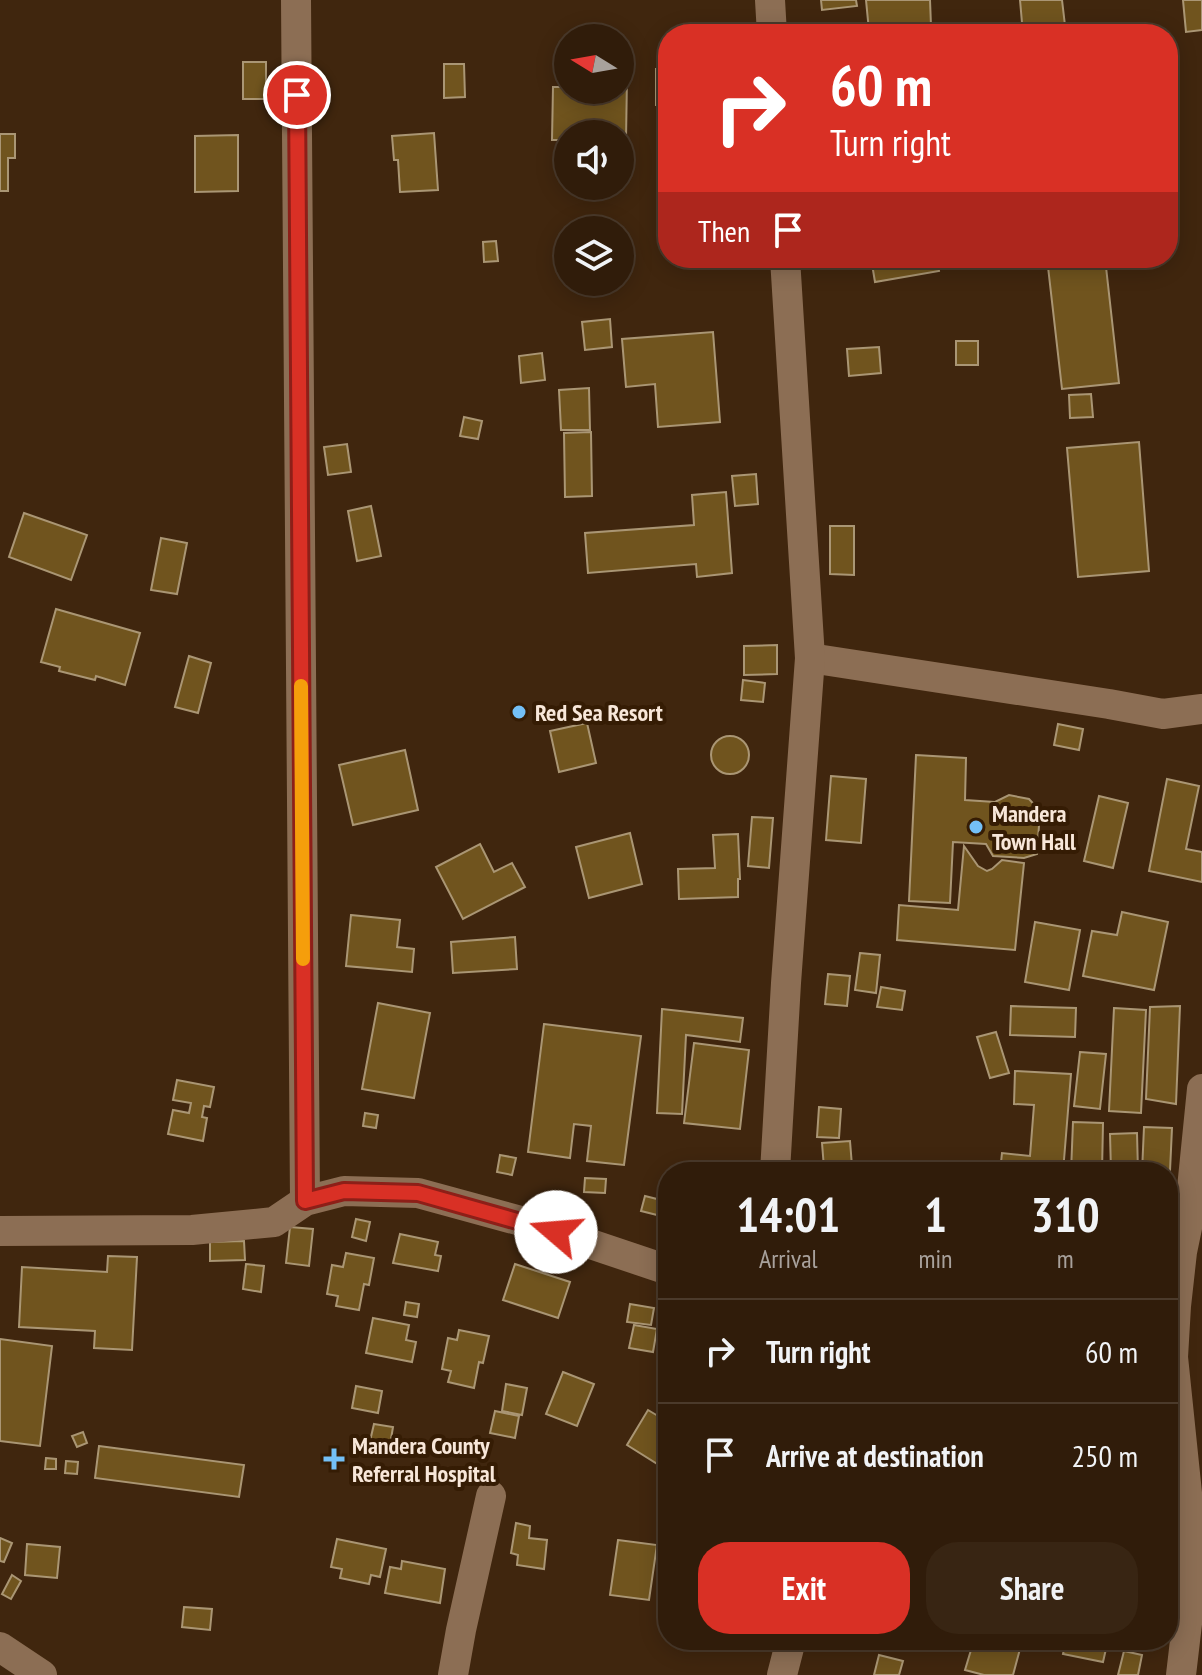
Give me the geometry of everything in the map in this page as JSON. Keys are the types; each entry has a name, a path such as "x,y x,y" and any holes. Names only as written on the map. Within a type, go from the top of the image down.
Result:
{"street":[{"path":"296,0 305,1201"},
{"path":"770,0 771,24"},
{"path":"776,1162 810,658 786,268"},
{"path":"810,658 1163,714 1202,709"},
{"path":"1178,1284 1189,1218 1202,1089"},
{"path":"0,1231 192,1230 274,1222 305,1201 344,1191 418,1193 528,1223 658,1267"},
{"path":"1178,1406 1191,1532 1190,1598 1181,1675"},
{"path":"453,1675 491,1496"},
{"path":"0,1647 42,1675"},
{"path":"782,1675 788,1650"}],"building":[{"path":"821,0 856,0 857,6 822,10"},
{"path":"866,0 930,0 931,24 868,24"},
{"path":"1020,0 1062,0 1065,24 1022,24"},
{"path":"1183,0 1202,0 1202,30 1186,32"},
{"path":"243,62 266,62 266,99 243,99"},
{"path":"444,64 464,64 465,97 444,98"},
{"path":"656,69 658,69 658,105"},
{"path":"553,87 554,104 627,104 626,120 554,120 552,140"},
{"path":"434,133 438,190 400,192 398,160 394,160 392,136"},
{"path":"0,134 15,134 15,158 8,158 8,191 0,191"},
{"path":"238,135 238,191 195,192 195,136"},
{"path":"496,241 498,261 484,262 483,242"},
{"path":"873,268 939,268 939,271 875,282"},
{"path":"1048,268 1106,268 1119,383 1062,389"},
{"path":"610,319 612,347 585,350 582,322"},
{"path":"713,332 720,422 658,427 655,384 626,387 622,339"},
{"path":"956,341 978,341 978,365 956,365"},
{"path":"879,347 881,373 849,376 847,349"},
{"path":"542,353 545,380 521,383 519,356"},
{"path":"589,388 590,430 561,430 559,390"},
{"path":"1091,394 1093,417 1070,418 1069,395"},
{"path":"464,417 482,421 478,439 460,436"},
{"path":"591,432 592,496 565,497 564,433"},
{"path":"1139,442 1149,571 1078,577 1067,448"},
{"path":"347,444 351,472 328,475 324,447"},
{"path":"756,474 758,504 735,506 732,476"},
{"path":"726,492 732,573 697,577 696,564 588,573 585,533 694,525 692,495"},
{"path":"371,506 381,556 357,561 348,511"},
{"path":"24,513 87,535 71,580 9,557"},
{"path":"830,526 854,526 854,575 830,574"},
{"path":"161,538 187,543 177,594 151,590"},
{"path":"56,609 140,633 125,685 96,676 95,680 59,671 60,667 41,662"},
{"path":"777,645 777,674 744,675 744,646"},
{"path":"189,656 211,663 198,713 175,707"},
{"path":"743,680 765,683 763,702 741,700"},
{"path":"587,723 596,763 559,772 550,731"},
{"path":"1058,724 1083,729 1079,750 1054,745"},
{"path":"730,736 743,742 749,755 743,768 730,774 717,768 711,755 717,742"},
{"path":"405,750 418,810 353,825 339,765"},
{"name":"Mandera Town Hall","path":"916,755 966,758 965,800 995,802 1009,795 1029,799 1040,811 1037,854 1024,858 993,856 986,844 953,842 950,903 909,901"},
{"path":"831,776 866,779 861,843 826,840"},
{"path":"1167,779 1199,786 1186,849 1202,852 1202,882 1149,871"},
{"path":"1099,796 1128,803 1113,868 1084,861"},
{"path":"752,817 773,818 769,868 748,866"},
{"path":"630,833 642,884 589,898 576,847"},
{"path":"738,834 738,897 679,899 678,869 715,868 713,835"},
{"path":"480,844 494,872 512,863 525,887 463,919 436,867"},
{"path":"964,846 978,866 987,871 1002,860 1024,863 1015,950 897,940 899,905 958,910"},
{"path":"1122,912 1168,922 1154,990 1083,976 1092,931 1117,935"},
{"path":"351,915 400,920 397,947 414,949 412,972 346,966"},
{"path":"1035,922 1080,930 1069,990 1025,982"},
{"path":"515,937 517,969 453,973 451,942"},
{"path":"860,953 880,955 876,993 855,990"},
{"path":"828,974 850,976 847,1006 825,1004"},
{"path":"881,987 905,991 902,1010 877,1007"},
{"path":"378,1003 430,1013 414,1098 362,1089"},
{"path":"1011,1006 1076,1008 1075,1037 1010,1035"},
{"path":"1180,1006 1176,1104 1146,1099 1150,1007"},
{"path":"1114,1008 1146,1010 1141,1113 1109,1111"},
{"path":"662,1009 743,1018 740,1042 686,1035 682,1114 657,1113"},
{"path":"544,1024 641,1036 624,1165 587,1161 591,1126 574,1124 570,1158 528,1152"},
{"path":"996,1032 1009,1073 990,1078 977,1037"},
{"path":"694,1043 749,1050 740,1129 684,1123"},
{"path":"1080,1052 1106,1054 1100,1109 1074,1106"},
{"path":"1015,1071 1071,1074 1064,1162 1001,1162 1002,1153 1030,1156 1034,1105 1014,1104"},
{"path":"177,1080 214,1087 210,1107 204,1106 202,1117 207,1118 203,1141 168,1134 173,1110 189,1113 191,1103 173,1100"},
{"path":"819,1107 841,1109 839,1138 817,1137"},
{"path":"365,1113 378,1115 376,1128 363,1126"},
{"path":"1073,1122 1103,1123 1102,1162 1071,1162"},
{"path":"1144,1127 1172,1128 1170,1162 1142,1162"},
{"path":"1137,1133 1138,1162 1111,1162 1110,1134"},
{"path":"850,1141 852,1162 824,1162 822,1143"},
{"path":"500,1155 516,1158 512,1175 497,1172"},
{"path":"585,1178 606,1179 605,1193 584,1192"},
{"path":"645,1196 658,1199 657,1215 641,1211"},
{"path":"356,1219 370,1222 366,1241 352,1237"},
{"path":"290,1227 313,1229 309,1266 286,1263"},
{"path":"400,1234 438,1242 435,1255 441,1256 438,1271 393,1263"},
{"path":"244,1241 245,1260 210,1261 210,1242"},
{"path":"346,1253 374,1258 369,1285 364,1284 359,1310 336,1306 338,1296 327,1294 332,1265 343,1267"},
{"path":"108,1256 137,1257 132,1350 94,1348 95,1331 19,1327 22,1267 107,1272"},
{"path":"246,1264 264,1266 261,1292 243,1289"},
{"path":"515,1264 570,1282 558,1318 503,1300"},
{"path":"406,1302 419,1304 417,1317 404,1315"},
{"path":"630,1304 654,1308 651,1325 627,1322"},
{"path":"373,1318 409,1325 406,1340 416,1342 412,1362 366,1353"},
{"path":"634,1325 657,1329 653,1352 629,1348"},
{"path":"459,1330 489,1336 483,1363 479,1362 474,1388 448,1382 451,1371 442,1369 448,1338 457,1340"},
{"path":"0,1339 52,1346 40,1446 0,1441"},
{"path":"563,1372 594,1384 577,1426 546,1414"},
{"path":"506,1384 527,1388 522,1415 502,1411"},
{"path":"356,1386 382,1391 378,1413 352,1408"},
{"path":"648,1410 658,1416 658,1464 627,1445"},
{"path":"495,1411 519,1416 515,1438 490,1433"},
{"path":"374,1424 393,1427 390,1445 370,1441"},
{"path":"83,1432 87,1443 77,1447 72,1436"},
{"path":"99,1446 244,1465 239,1497 95,1478"},
{"path":"46,1458 56,1459 56,1469 45,1469"},
{"path":"66,1461 78,1462 77,1474 65,1473"},
{"path":"516,1523 530,1526 529,1538 547,1540 544,1569 517,1565 518,1555 511,1553"},
{"path":"0,1538 12,1543 4,1562 0,1561"},
{"path":"337,1539 386,1549 380,1577 371,1575 369,1584 340,1578 342,1569 331,1567"},
{"path":"618,1540 657,1545 649,1600 610,1595"},
{"path":"27,1544 60,1547 57,1578 25,1575"},
{"path":"402,1561 445,1569 440,1603 385,1593 390,1567 401,1569"},
{"path":"12,1575 21,1581 11,1599 2,1594"},
{"path":"184,1607 212,1609 210,1630 182,1627"},
{"path":"971,1650 1020,1650 1013,1675 984,1675 965,1670"},
{"path":"1064,1650 1106,1650 1103,1662 1063,1654"},
{"path":"1124,1651 1142,1655 1138,1675 1118,1675"},
{"path":"879,1655 903,1661 899,1675 874,1675"}],"slow traffic":[{"path":"301,686 303,959"}],"place":[{"name":"Red Sea Resort","path":"519,712"},
{"name":"Mandera Town Hall","path":"976,827"},
{"name":"Mandera County Referral Hospital","path":"334,1459"}],"route":[{"path":"297,95 305,1201 344,1191 418,1193 556,1232"}]}
